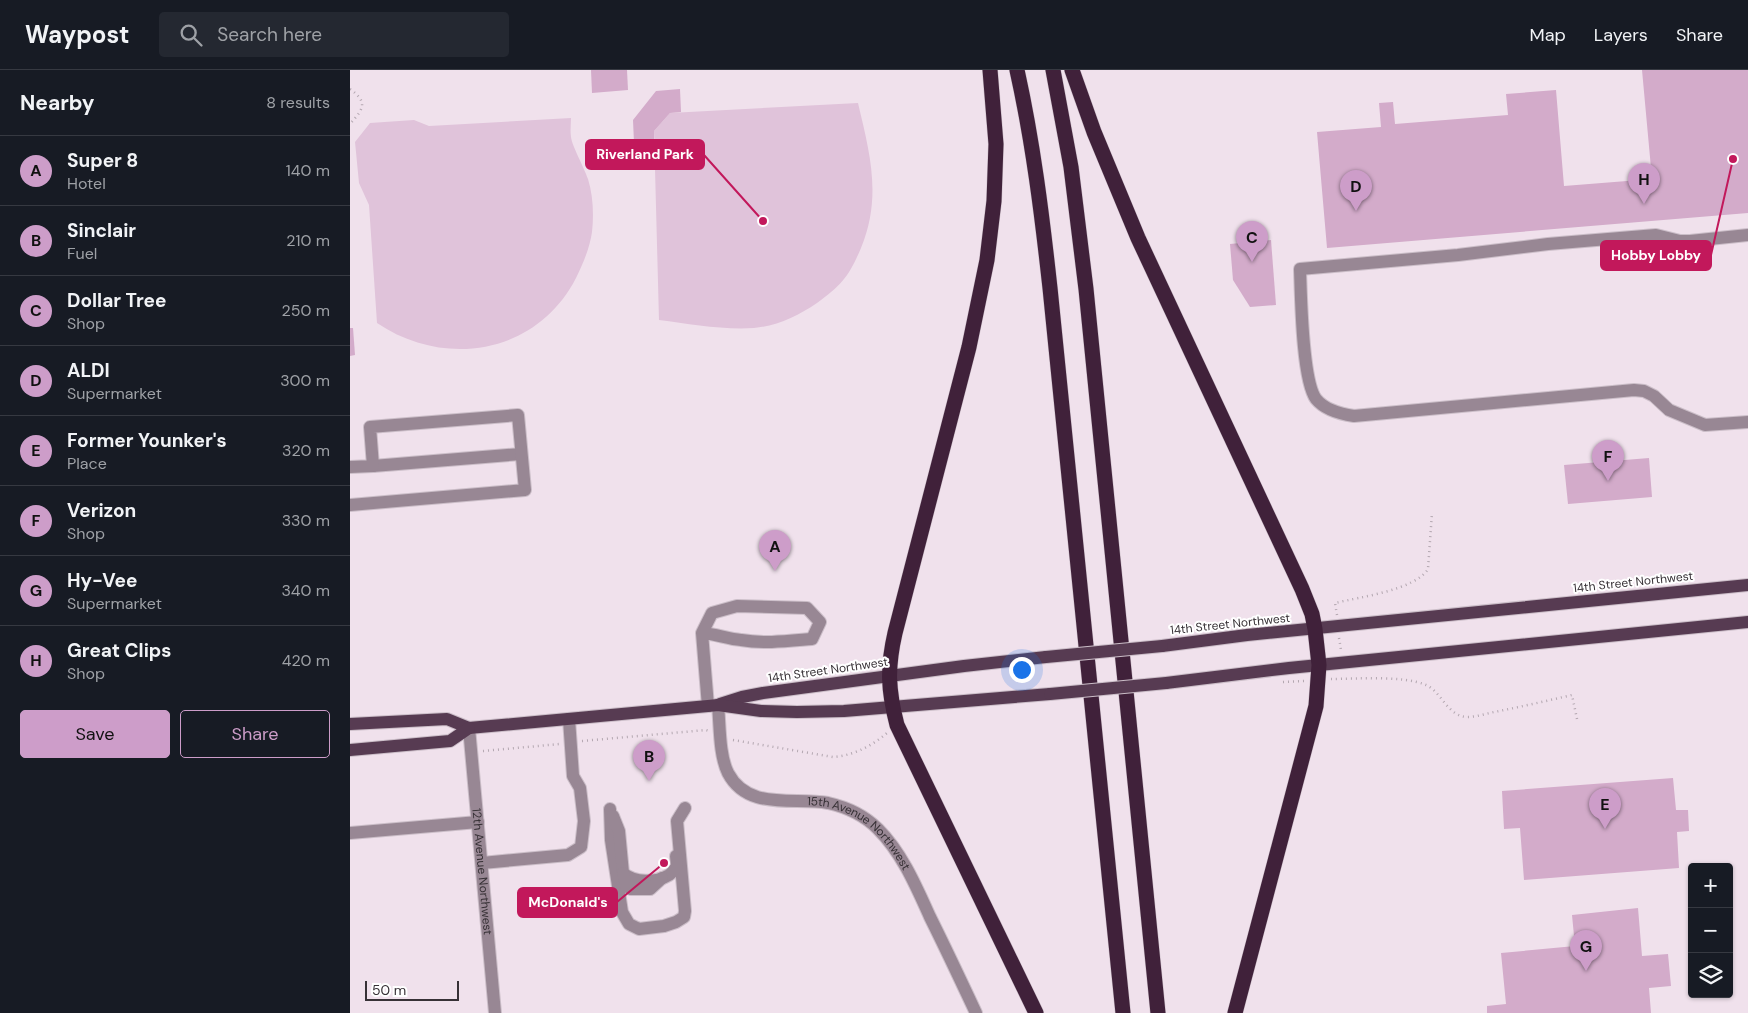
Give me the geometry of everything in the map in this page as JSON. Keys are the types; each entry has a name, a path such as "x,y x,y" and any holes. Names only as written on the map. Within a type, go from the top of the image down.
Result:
{"highway":[{"path":"990,70 995,115 996,154 994,201 988,260 969,347 895,633 888,676 897,725 1036,1013"},
{"path":"1017,70 1028,123 1040,201 1050,288 1122,1013"},
{"path":"1053,70 1070,167 1086,289 1158,1013"},
{"path":"1072,70 1094,132 1124,206 1287,553 1312,614 1315,629 1319,665 1313,722 1235,1013"}],"main road":[{"name":"14th Street Northwest","path":"713,706 763,693 1046,657 1748,585"},
{"name":"14th Street Northwest","path":"350,724 447,719 469,728 713,706 761,711 796,712 892,706 1166,683 1319,665 1748,622"},
{"name":"14th Street Northwest","path":"350,750 450,741 469,728"}],"street":[{"path":"1748,235 1690,242 1661,236 1647,236 1300,269 1309,385 1316,398 1327,408 1342,414 1354,416 1634,390 1644,391 1654,396 1669,410 1705,425 1748,422"},
{"path":"350,505 525,490 518,415 370,427 373,466"},
{"path":"350,467 521,454"},
{"path":"737,606 807,608 820,622 812,639 779,642 740,640 718,634 702,633 712,613 737,606"},
{"name":"15th Avenue Northwest","path":"702,633 713,706 721,736 722,754 728,773 746,793 759,799 829,803 846,808 863,817 882,833 902,860 976,1013"},
{"path":"482,863 568,855 581,847 584,821 580,788 573,776 569,719"},
{"name":"12th Avenue Northwest","path":"469,728 495,1013"},
{"path":"677,821 684,917 664,926 639,929 630,924 622,912 611,840 610,809 620,831 623,873 629,878 639,881 671,875 677,866 674,833 677,821 685,808"},
{"path":"350,833 478,822"}],"path":[{"path":"350,90 358,95 362,102 362,110 350,124"},
{"path":"1432,512 1428,569 1418,580 1403,587 1335,604 1344,679 1399,680 1425,685 1435,691 1451,710 1462,716 1473,716 1572,695 1578,719"},
{"path":"472,752 706,730 733,740 833,757 846,756 868,746 897,725"}],"shaded area":[{"path":"858,103 870,158 872,175 871,211 861,248 853,266 839,285 817,303 802,312 787,320 763,327 718,327 659,320 654,131 670,113"},
{"path":"571,118 572,141 588,179 591,192 593,225 590,244 581,267 559,304 538,324 514,338 487,346 460,349 431,346 403,337 377,323 369,205 359,183 355,142 370,123 414,120 429,126"}],"building":[{"path":"591,70 627,70 628,90 592,93"},
{"path":"1642,70 1748,70 1748,213 1327,248 1317,132 1381,127 1379,103 1393,102 1395,124 1508,115 1506,94 1556,90 1564,186 1652,179"},
{"path":"680,89 681,112 670,113 654,131 654,142 634,143 633,120 656,91"},
{"path":"1271,240 1276,305 1250,307 1233,280 1230,244"},
{"path":"350,328 353,328 355,355 350,356"},
{"path":"1649,458 1652,497 1568,504 1564,465"},
{"path":"1673,778 1676,810 1688,810 1689,831 1677,832 1679,868 1524,880 1520,828 1504,829 1502,791"},
{"path":"1638,908 1642,956 1668,954 1671,986 1649,988 1651,1013 1487,1013 1487,1006 1506,1004 1501,953 1575,946 1572,915"}],"place":[{"name":"Hobby Lobby","path":"1733,159"},
{"name":"Great Clips","path":"1644,204"},
{"name":"ALDI","path":"1356,211"},
{"name":"Riverland Park","path":"763,221"},
{"name":"Dollar Tree","path":"1252,262"},
{"name":"Verizon","path":"1608,481"},
{"name":"Super 8","path":"775,571"},
{"name":"Sinclair","path":"649,781"},
{"name":"Former Younker's","path":"1605,829"},
{"name":"McDonald's","path":"664,863"},
{"name":"Hy-Vee","path":"1586,971"}]}
